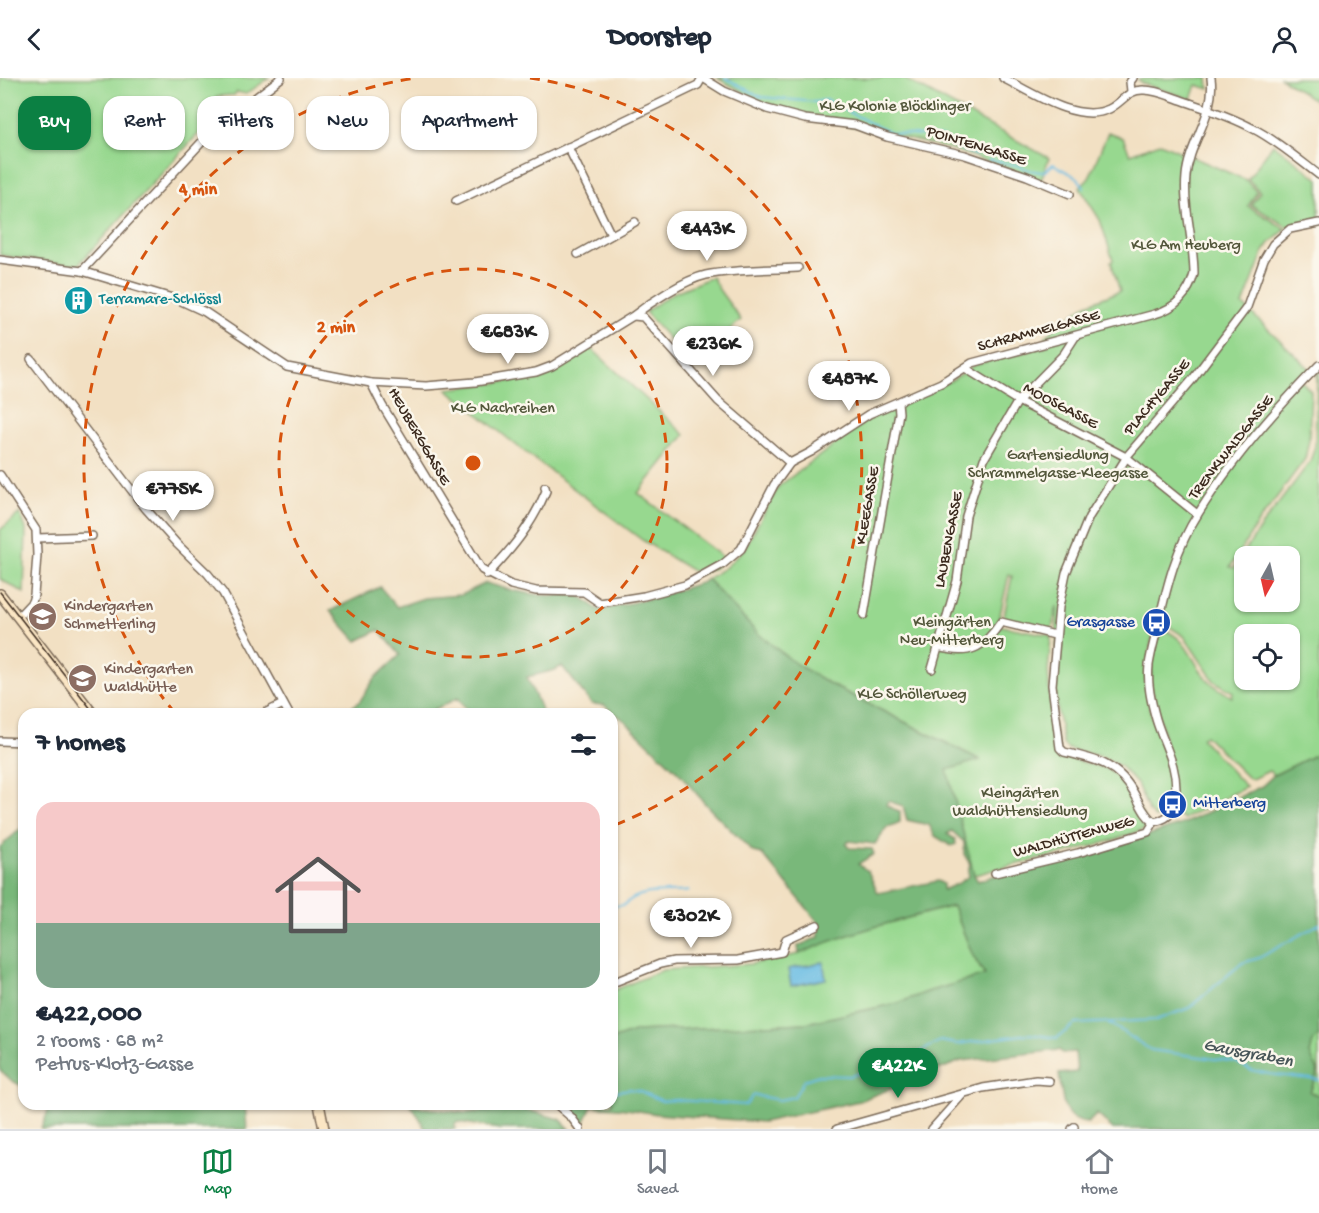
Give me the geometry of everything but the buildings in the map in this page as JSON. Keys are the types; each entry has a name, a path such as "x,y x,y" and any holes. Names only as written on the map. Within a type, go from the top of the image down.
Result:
{"main road":[{"path":"0,594 88,708"},
{"path":"320,1110 324,1129"}],"street":[{"path":"82,271 212,131 281,78"},
{"path":"456,201 698,85 702,78"},
{"name":"POINTENGASSE","path":"702,78 724,91 767,109 805,119 855,125 887,137 965,155 1070,194"},
{"path":"1003,78 1066,109 1081,112 1108,109 1131,91 1154,91 1238,121 1264,135 1319,175"},
{"path":"1131,91 1132,78"},
{"name":"SCHRAMMELGASSE","path":"685,585 723,564 741,549 774,484 790,463 869,414 941,382 972,363 1075,337 1163,311 1177,302 1190,287 1194,268 1186,176 1191,155 1209,110 1212,91 1211,78"},
{"path":"568,147 611,235"},
{"path":"578,254 635,222"},
{"name":"PLACHYGASSE","path":"1154,822 1147,817 1133,790 1119,772 1108,765 1064,752 1060,748 1052,685 1055,635 1062,589 1089,517 1126,457 1192,380 1247,307 1264,259 1273,244 1290,229 1319,223"},
{"name":"HEUBERGGASSE","path":"0,260 82,271 188,303 206,312 287,367 371,383 468,549 488,574 524,588 584,592 597,602 604,603 644,596 685,585"},
{"path":"371,383 426,386 475,382 536,372 552,366 643,308 697,278 714,274 798,267"},
{"path":"633,316 643,317 718,401 790,463"},
{"name":"LAUBENGASSE","path":"932,669 957,581 966,516 984,459 1018,401 1064,354 1075,337"},
{"path":"31,359 146,509 223,593 285,708"},
{"name":"TRENKWALDGASSE","path":"1154,822 1163,820 1172,813 1176,780 1175,768 1157,722 1149,691 1149,665 1173,565 1197,514 1262,429 1319,365"},
{"name":"MOOSGASSE","path":"965,368 1018,401 1126,457 1197,514"},
{"name":"KLEEGASSE","path":"864,615 899,413 898,402"},
{"path":"0,475 33,524 38,538 34,595 32,602 18,617"},
{"path":"488,574 513,548 531,524 546,491 545,487"},
{"path":"38,538 92,536"},
{"path":"938,647 962,652 975,648 993,634 1001,622 1055,635"},
{"path":"275,708 283,704"},
{"path":"0,741 18,742"},
{"name":"WALDHÜTTENWEG","path":"995,873 1078,853 1148,832 1154,822"},
{"path":"618,981 674,961 738,960 782,952 786,939 817,925"},
{"path":"837,1129 964,1092 1036,1080 1049,1081"},
{"path":"932,1129 964,1092"},
{"path":"563,1110 580,1129"}],"green space":[{"path":"0,78 269,78 246,94 237,92 234,95 197,96 197,135 185,148 185,96 103,96 103,150 183,150 77,266 0,255"},
{"name":"KLG Kolonie Blöcklinger","path":"717,78 903,78 1049,158 1041,180 951,149 797,114 760,101"},
{"path":"1208,78 1209,89 1196,85 1191,99 1141,83 1138,79"},
{"path":"1281,78 1319,78 1319,103"},
{"path":"1108,132 1123,138 1130,154 1160,143 1246,180 1257,192 1248,206 1286,229 1270,243 1263,253 1243,305 1310,369 1300,380 1311,391 1309,440 1305,459 1243,546 1234,546 1234,561 1230,567 1234,568 1234,612 1300,612 1300,546 1248,546 1310,462 1315,446 1319,369 1319,753 1274,775 1269,771 1252,779 1248,778 1205,735 1201,738 1246,787 1184,819 1170,810 1165,816 1155,818 1149,812 1137,784 1120,766 1103,757 1068,749 1063,744 1056,701 1057,606 1050,631 1006,620 1004,616 1012,576 1009,574 996,625 1049,635 1051,638 1048,671 1051,711 1059,751 1064,757 1107,769 1119,778 1150,827 1085,848 974,875 946,770 979,759 835,687 796,664 757,633 707,579 726,567 744,549 779,486 866,421 952,380 974,365 1047,346 1045,336 1085,305 1120,291 1100,220 1080,188 1089,178","holes":["1156,622 1162,622 1184,636 1214,681 1233,692 1232,697 1211,683 1183,644 1160,628 1152,662 1151,686 1163,731 1164,749 1151,714 1146,686 1148,658"]},
{"path":"1273,144 1319,179 1319,219 1288,227 1251,205 1260,192 1248,179"},
{"path":"712,277 741,320 691,364 645,312 673,293"},
{"name":"KLG Nachreihen","path":"591,348 685,435 638,493 724,558 715,568 699,575 642,540 521,449 447,389 512,381 546,374"},
{"path":"20,513 26,529 24,593 0,579 0,530"},
{"path":"707,579 757,633 796,664 835,687 980,760 947,770 974,875 978,881 1079,858 1185,823 1262,786 1274,775 1319,753 1319,1036 1313,1041 1310,1054 1318,1071 1310,1092 1319,1096 1319,1129 1113,1129 1097,1114 1088,1123 1079,1121 1072,1118 1064,1106 1059,1074 1077,1072 1075,1052 1062,1053 1059,1050 961,1061 859,1101 763,1122 657,1114 618,1108 618,1038 637,1031 806,1023 898,1003 985,975 973,956 953,906 855,933 799,954 798,946 819,937 819,923 762,854 753,852 708,807 680,774 618,716 618,708 592,704 562,666 527,677 540,708 466,708 458,698 437,708 351,708 360,701 375,678 400,655 379,630 357,641 330,611 380,587 397,607 424,598 461,595 486,583 534,594 576,595 601,610 656,597","holes":["888,801 903,806 907,820 929,825 935,836 951,846 956,844 955,839 947,834 952,831 964,842 964,854 970,864 969,876 943,890 943,884 938,881 878,893 868,871 858,864 874,854 872,849 849,848 846,844 849,841 875,844 886,828 900,822 900,812 886,805"]},
{"path":"18,831 18,1084 0,1070 0,847"},
{"path":"953,906 973,956 985,976 930,991 898,1003 806,1023 637,1031 618,1038 618,989 663,970 751,964 799,954 828,941"},
{"path":"1319,1036 1319,1096 1310,1093 1318,1071 1310,1054 1313,1041"},
{"path":"49,1110 245,1110 247,1129 41,1129"},
{"path":"414,1110 465,1113 527,1110 560,1119 570,1129 500,1129 458,1122 454,1125 455,1129 425,1129"},
{"path":"572,1110 590,1110 583,1125"}],"water":[{"path":"823,962 826,979 791,986 788,969"}],"waterway":[{"path":"725,78 761,97 816,102 825,100 890,133 943,138 976,155"},
{"path":"989,160 1041,172 1046,171 1053,164 1078,178 1084,188"},
{"path":"618,906 624,905 631,899 647,893 689,891"},
{"path":"618,1091 629,1089 640,1091 662,1101 746,1105 753,1095 779,1100 794,1097 804,1080 819,1075 850,1076 906,1060 940,1041 957,1044 1029,1034 1057,1038 1075,1024 1156,1020 1189,1008 1242,963 1259,958 1319,924"},
{"name":"Gausgraben","path":"1109,1023 1151,1050 1236,1062 1251,1070 1269,1074 1319,1080"}],"tram line":[{"path":"0,592 90,708"}],"place":[{"name":"Terramare-Schlössl","path":"78,300"},
{"name":"Kindergarten Schmetterling","path":"43,616"},
{"name":"Grasgasse","path":"1156,623"},
{"name":"Kindergarten Waldhütte","path":"83,679"},
{"name":"Mitterberg","path":"1172,804"}],"park label":[{"name":"KLG Am Heuberg","path":"1186,246"},
{"name":"Gartensiedlung Schrammelgasse-Kleegasse","path":"1058,465"},
{"name":"Kleingärten Neu-Mitterberg","path":"952,632"},
{"name":"KLG Schöllerweg","path":"912,695"},
{"name":"Kleingärten Waldhüttensiedlung","path":"1020,803"}]}
